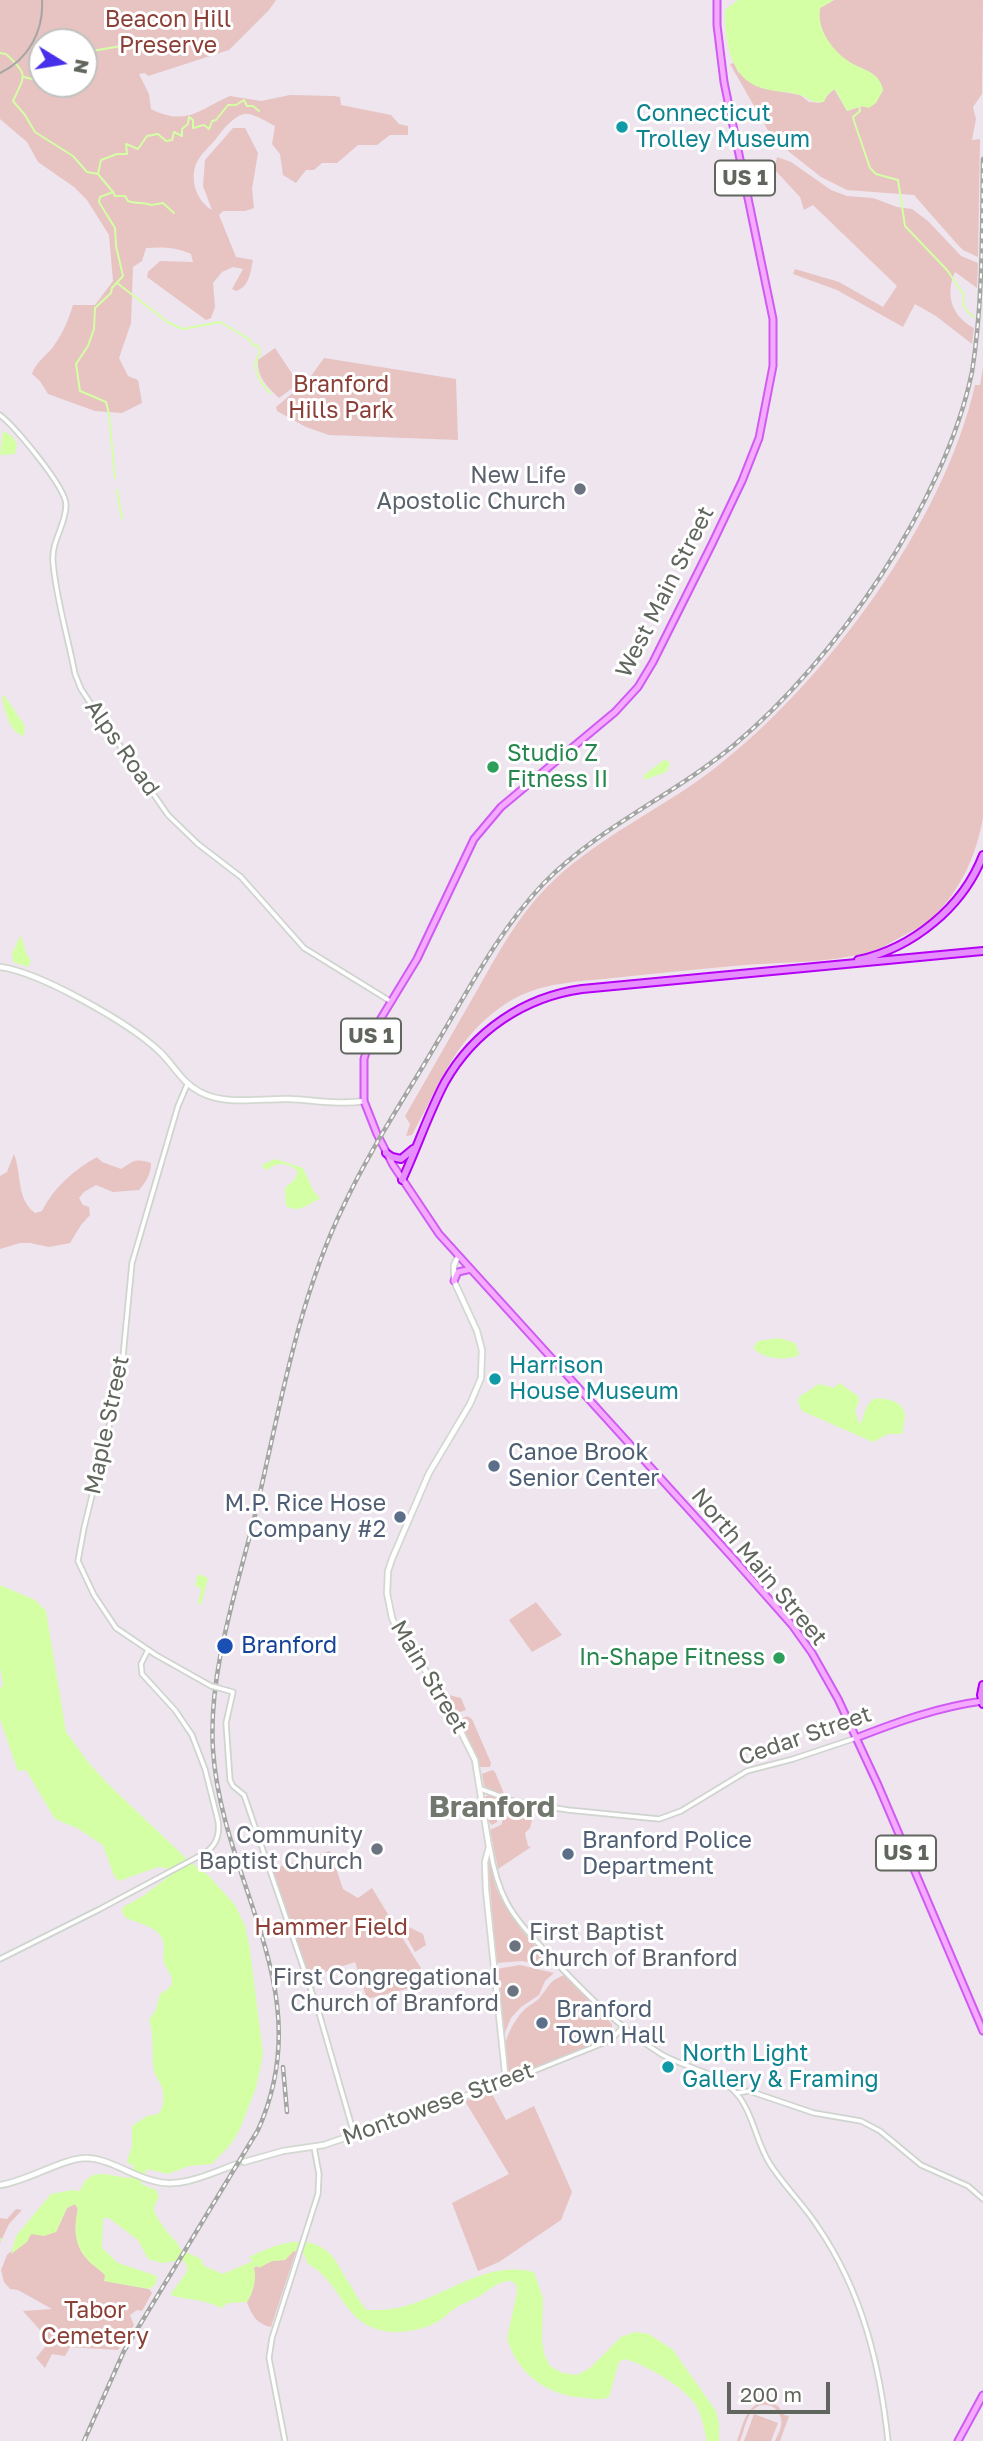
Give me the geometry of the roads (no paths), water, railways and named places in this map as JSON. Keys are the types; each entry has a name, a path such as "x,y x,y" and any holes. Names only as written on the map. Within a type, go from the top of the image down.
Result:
{"highway":[{"path":"428,1121 440,1087 456,1060 488,1026 517,1007 542,996 576,987 821,964 872,956 909,939 943,914 971,881 983,855"},
{"path":"402,1180 450,1074 474,1043 507,1016 550,996 582,989 983,951"},
{"path":"386,1153 395,1158 405,1158 419,1142"},
{"path":"983,1685 983,1702"}],"main road":[{"name":"West Main Street","path":"458,1257 439,1234 386,1153 364,1101 366,1051 376,1023 417,959 464,857 480,830 508,800 615,712 645,676 742,481 758,440 773,366 773,319 724,82 717,25 717,0"},
{"path":"0,967 27,975 92,1005 159,1051 187,1085 205,1094 228,1100 364,1101"},
{"path":"454,1281 454,1265 458,1257"},
{"name":"North Main Street","path":"458,1257 792,1625 816,1660 856,1738 983,2031"},
{"path":"454,1281 458,1272 471,1269"},
{"name":"Main Street","path":"454,1281 477,1331 482,1350 481,1378 476,1395 429,1474 399,1541 388,1571 387,1593 396,1627 440,1691 476,1763 489,1847"},
{"name":"Cedar Street","path":"856,1738 954,1705 983,1702"},
{"path":"489,1847 485,1862 486,1890 506,2082"},
{"name":"Montowese Street","path":"244,2162 283,2151 314,2147 506,2082"},
{"path":"0,2185 21,2181 68,2162 86,2158 166,2184 178,2183 237,2164"},
{"path":"958,2441 983,2395"}],"street":[{"name":"Alps Road","path":"0,415 57,481 65,498 64,517 53,546 53,568 75,674 89,701 179,827 241,877 304,948 390,1002"},
{"name":"Maple Street","path":"187,1085 178,1106 132,1263 121,1377 78,1554 82,1572 109,1620 120,1632 211,1686 233,1692 226,1723 230,1780 244,1795 319,2013 354,2134"},
{"path":"0,1959 196,1858 214,1845 219,1834 218,1821 205,1769 192,1735 175,1710 142,1674 141,1664 148,1650"},
{"name":"Cedar Street","path":"481,1789 513,1801 568,1810 659,1819 681,1811 747,1771 856,1738"},
{"name":"Main Street","path":"489,1847 498,1884 514,1914 562,1969 623,2027 668,2058 723,2081 737,2093"},
{"name":"Montowese Street","path":"506,2082 611,2040 623,2027"},
{"path":"888,2441 872,2343 848,2280 818,2226 768,2162 747,2110 737,2093 749,2091 814,2113 861,2121 880,2131 921,2165 968,2186 983,2199"},
{"path":"285,2441 269,2358 272,2338 318,2194 319,2175 314,2147"}],"waterway":[{"path":"98,50 121,46"},
{"path":"0,53 6,54 21,71 22,80 13,101 35,132 73,156 87,172 98,174 101,160 117,154 127,154 126,144 138,149 147,136 158,134 166,141 172,140 174,132 182,136 182,129 188,124 189,117 193,120 193,128 204,125 209,129 212,121 216,120 228,105 236,105 244,100 247,106 253,106 259,111"},
{"path":"24,77 28,78"},
{"path":"859,106 860,111 853,117 870,168 876,174 898,180 905,226 947,270 964,295 963,305 974,317"},
{"path":"98,174 113,192 100,197 99,202 115,228 123,276 111,293 95,308 94,329 88,346 76,364 80,391 106,402 115,478"},
{"path":"113,192 115,196 125,196 131,202 151,205 163,203 174,213"},
{"path":"117,283 169,323 183,329 220,322 249,339 253,345 258,346 260,351 256,371 271,393"},
{"path":"117,490 122,518"}],"tram line":[{"path":"0,73 19,60 32,43 40,23 42,0"}],"railway":[{"path":"84,2441 124,2351 258,2130 275,2079 279,2031 274,1984 220,1799 213,1750 213,1721 225,1633 290,1360 327,1244 376,1143 486,959 528,901 565,863 588,845 687,780 734,745 810,670 881,576 938,473 958,422 972,372 980,293 983,159"},
{"path":"283,2067 287,2112"}],"place":[{"name":"Connecticut Trolley Museum","path":"622,127"},
{"name":"New Life Apostolic Church","path":"580,489"},
{"name":"Studio Z Fitness II","path":"493,767"},
{"name":"Harrison House Museum","path":"495,1379"},
{"name":"Canoe Brook Senior Center","path":"494,1466"},
{"name":"M.P. Rice Hose Company #2","path":"400,1517"},
{"name":"Branford","path":"225,1646"},
{"name":"In-Shape Fitness","path":"779,1658"},
{"name":"Community Baptist Church","path":"377,1849"},
{"name":"Branford Police Department","path":"568,1854"},
{"name":"First Baptist Church of Branford","path":"515,1946"},
{"name":"First Congregational Church of Branford","path":"513,1991"},
{"name":"Branford Town Hall","path":"542,2023"},
{"name":"North Light Gallery & Framing","path":"668,2067"}],"district":[{"name":"Branford","path":"492,1807"}],"park label":[{"name":"Beacon Hill Preserve","path":"168,33"},
{"name":"Branford Hills Park","path":"341,398"},
{"name":"Hammer Field","path":"331,1928"},
{"name":"Tabor Cemetery","path":"95,2324"}]}
